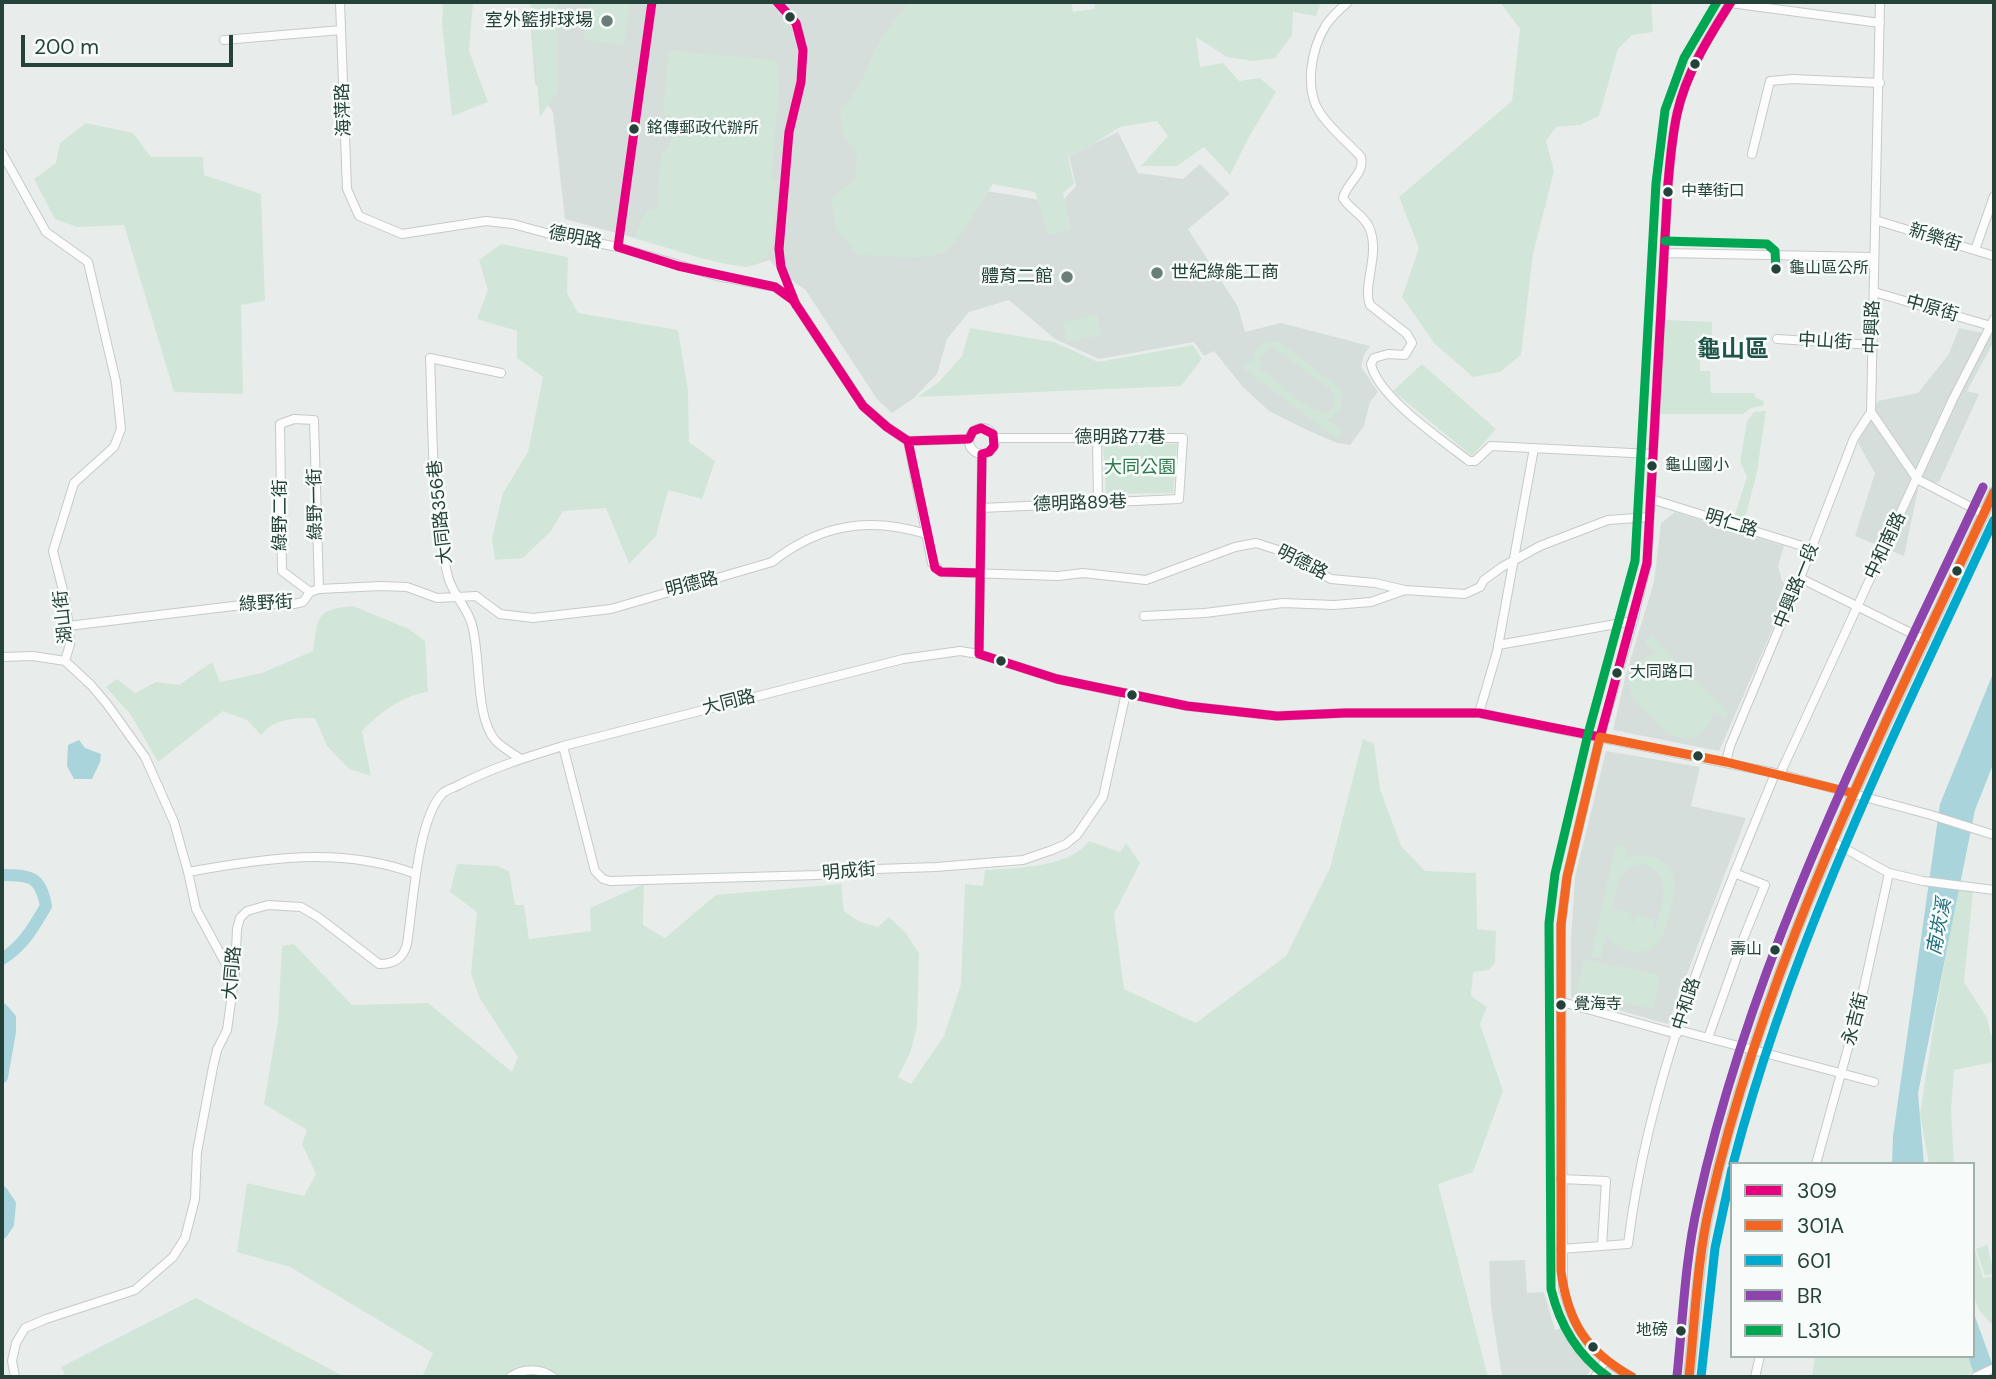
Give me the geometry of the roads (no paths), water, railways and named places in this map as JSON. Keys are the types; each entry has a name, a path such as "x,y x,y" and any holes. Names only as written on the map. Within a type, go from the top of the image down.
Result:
{"main road":[{"path":"1689,1377 1702,1248 1711,1203 1769,1002 1853,793 1994,492"}],"street":[{"name":"海萍路","path":"340,2 347,189 359,216"},
{"path":"1348,2 1334,14 1319,38 1312,66 1312,88 1320,113 1361,157 1362,167 1346,187 1343,198 1365,221 1371,233 1373,261 1368,299 1370,305 1408,334 1412,343 1405,355 1388,354 1374,358 1371,364 1378,379 1397,403 1469,461 1475,461 1491,446 1652,454"},
{"path":"1632,1377 1605,1361 1590,1348 1573,1321 1563,1288 1560,925 1600,737 1647,563 1671,154 1678,109 1700,54 1730,2 1880,23"},
{"name":"中興路","path":"1871,412 1880,2"},
{"path":"225,40 341,30"},
{"path":"1752,154 1770,81 1793,79 1880,83"},
{"name":"湖山街","path":"2,153 46,232 88,261 116,382 121,429 114,447 74,483 53,551 66,602 70,644 65,661 107,704 145,757 174,822 196,909 234,979"},
{"path":"1975,250 1994,196"},
{"name":"德明路","path":"359,216 402,234 486,221 513,225 618,247 717,276 775,287 793,300 863,406 908,441"},
{"name":"新樂街","path":"1875,220 1994,256"},
{"path":"1665,253 1873,257"},
{"name":"中原街","path":"1874,292 1992,323"},
{"name":"中和南路","path":"1778,774 1992,323"},
{"name":"中山街","path":"1777,339 1872,345"},
{"name":"大同路356巷","path":"501,373 430,358 440,532 449,579 471,621 478,652 482,713 495,740 521,759"},
{"path":"1871,412 1917,479 1984,514"},
{"name":"中興路一段","path":"1726,762 1730,746 1812,549 1854,438 1871,412"},
{"name":"綠野一街","path":"280,424 293,419 314,420 314,590"},
{"name":"綠野二街","path":"280,424 282,571 314,590"},
{"path":"982,428 990,431 995,438 992,449 982,454 973,451 969,439 973,431 982,428"},
{"name":"德明路77巷","path":"995,438 1183,438 1179,499"},
{"path":"1097,438 1098,503"},
{"path":"908,441 969,439"},
{"name":"明德路","path":"908,441 926,534 935,568 941,572 1058,576 1083,573 1146,580 1235,547 1256,543 1278,550 1331,579 1375,583 1405,590 1465,594 1474,592 1484,580 1540,546 1608,520 1650,517"},
{"path":"1479,713 1498,645 1534,448"},
{"path":"979,654 982,454"},
{"name":"德明路89巷","path":"981,508 1179,499"},
{"name":"明仁路","path":"1651,499 1812,549"},
{"name":"明德路","path":"457,598 476,596 500,614 517,618 595,612 772,562 814,536 853,525 884,525 926,534"},
{"path":"1800,578 1925,640"},
{"name":"綠野街","path":"68,626 250,604 294,604 303,602 314,590 407,587 437,598 457,598"},
{"path":"1144,617 1205,613 1283,603 1334,605 1371,602 1405,590"},
{"path":"1498,645 1633,621"},
{"name":"大同路","path":"15,1377 12,1361 16,1343 25,1328 135,1290 173,1257 185,1238 195,1199 197,1152 213,1067 217,1049 227,1030 240,918 247,912 268,905 301,906 379,964 397,960 404,954 407,944 416,874 430,814 443,793 521,759 563,746 903,659 960,651 979,654 1057,679 1187,705 1277,716 1479,713 1778,774 1931,815 1994,835"},
{"path":"2,657 33,656 65,661"},
{"name":"明成街","path":"563,746 595,871 603,879 610,881 817,875 1023,860 1066,844 1077,835 1097,809 1109,778 1126,693"},
{"name":"中和路","path":"1602,1246 1628,1244 1646,1148 1678,1032 1713,925 1778,774"},
{"path":"1833,842 1889,873 1924,881 1994,890"},
{"path":"188,872 289,856 368,860 416,874"},
{"path":"1708,1038 1765,885 1734,873"},
{"name":"永吉街","path":"1817,1162 1861,1001 1889,873"},
{"path":"1562,1002 1874,1082"},
{"path":"1561,1179 1606,1181 1602,1246 1562,1249"},
{"path":"1755,1377 1760,1358"},
{"path":"1595,1377 1605,1361"},
{"path":"1975,1377 1994,1368"},
{"path":"510,1377 531,1370 543,1371 553,1377"}],"water":[{"name":"南崁溪","path":"1994,671 1994,762 1975,810 1918,1093 1924,1162 1892,1162 1893,1136 1940,804"},
{"path":"79,740 85,748 101,754 92,779 74,779 67,766 68,745"},
{"path":"1975,1317 1994,1369 1994,1377 1975,1377 1969,1358 1975,1358"}],"waterway":[{"path":"2,875 33,879 41,888 46,906 22,942 2,959"},
{"path":"2,1009 10,1018 2,1077"},
{"path":"2,1192 10,1204 8,1224 2,1233"}],"place":[{"name":"室外籃排球場","path":"607,21"},
{"name":"銘傳郵政代辦所","path":"634,129"},
{"name":"中華街口","path":"1668,192"},
{"name":"龜山區公所","path":"1776,269"},
{"name":"世紀綠能工商","path":"1157,273"},
{"name":"體育二館","path":"1067,277"},
{"name":"龜山國小","path":"1652,466"},
{"name":"大同路口","path":"1617,673"},
{"name":"壽山","path":"1775,950"},
{"name":"覺海寺","path":"1561,1005"},
{"name":"地磅","path":"1681,1331"}],"district":[{"name":"龜山區","path":"1733,351"}],"park label":[{"name":"大同公園","path":"1140,468"}]}
